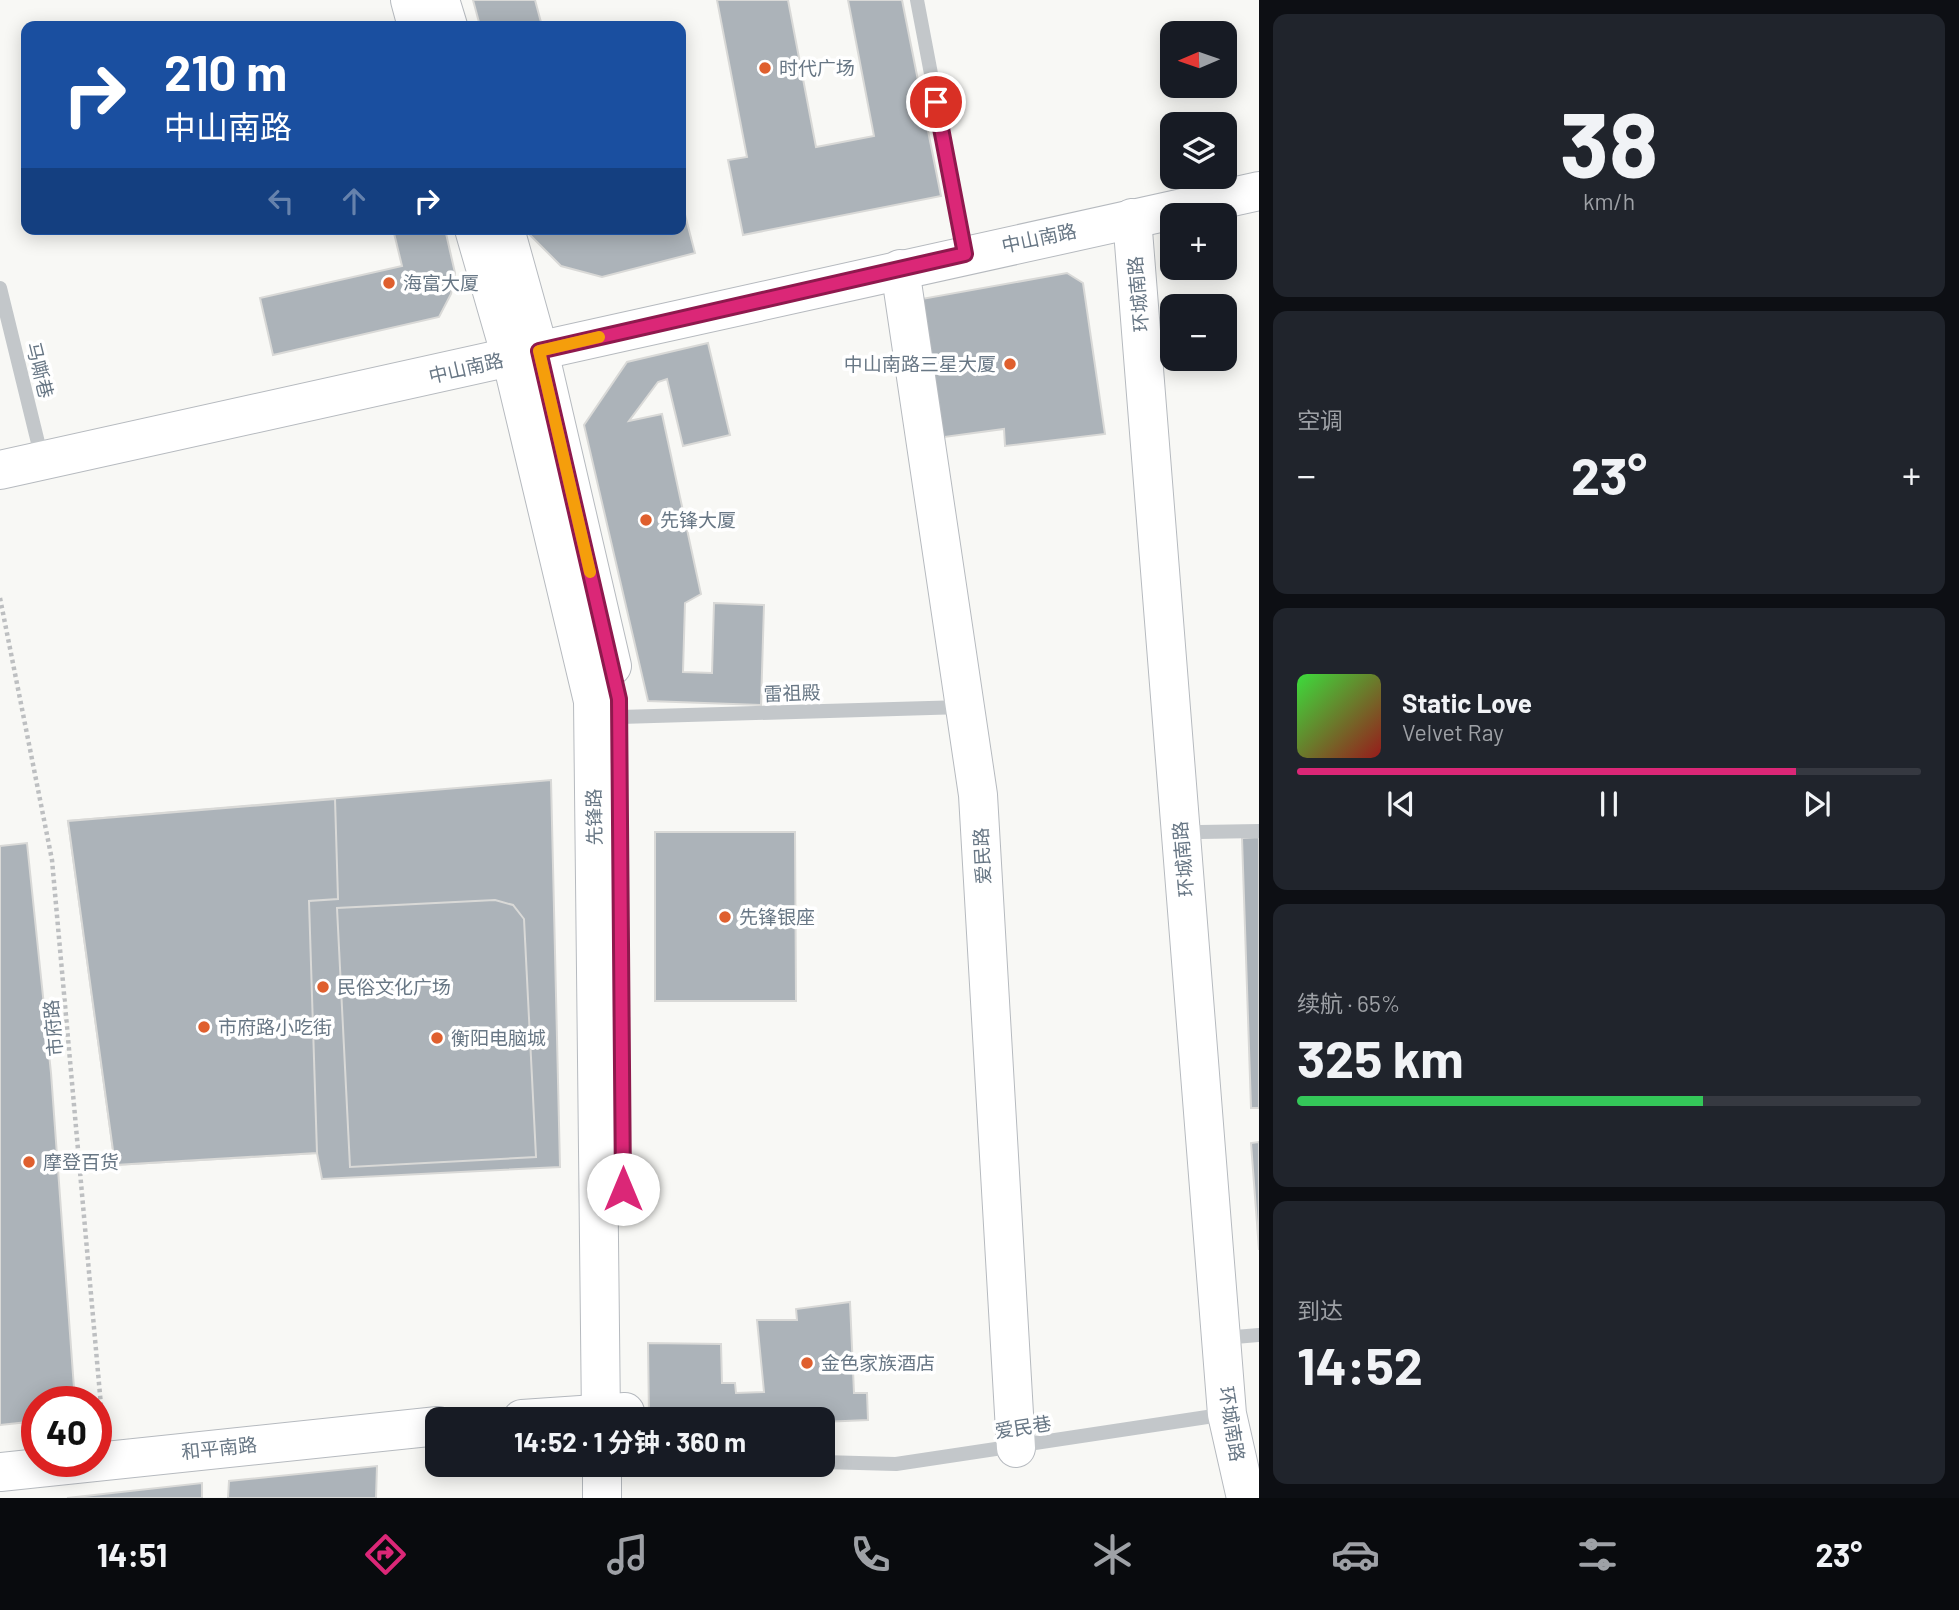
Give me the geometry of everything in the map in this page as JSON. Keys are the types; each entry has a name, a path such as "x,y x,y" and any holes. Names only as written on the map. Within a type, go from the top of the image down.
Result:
{"street":[{"path":"410,0 416,21"},
{"path":"440,0 446,21"},
{"name":"中山南路","path":"0,470 263,414 965,254 1259,191"},
{"name":"环城南路","path":"1132,218 1227,1414 1246,1498"},
{"name":"先锋路","path":"476,235 525,354 619,699 613,1407"},
{"name":"先锋路","path":"506,235 525,354 593,701 613,1407"},
{"name":"爱民路","path":"900,269 978,795 1016,1448"},
{"name":"和平南路","path":"112,1460 425,1427"},
{"name":"和平南路","path":"0,1472 21,1470"},
{"path":"601,1477 602,1498"},
{"path":"625,1477 625,1498"}],"lane":[{"path":"917,0 965,254"},
{"name":"马嘶巷","path":"0,288 42,461"},
{"name":"雷祖殿","path":"620,717 965,707"},
{"path":"1200,832 1259,831"},
{"path":"1221,1338 1259,1335"},
{"name":"爱民巷","path":"835,1462 896,1464 1016,1448 1227,1414"}],"path":[{"name":"市府路","path":"0,598 52,860 99,1386"}],"building":[{"path":"473,0 535,0 541,21 479,21"},
{"name":"时代广场","path":"717,0 788,0 816,147 874,136 848,0 902,0 941,196 743,235 728,160 747,157"},
{"path":"686,218 695,253 602,277 561,266 530,235 686,235"},
{"name":"海富大厦","path":"394,235 446,235 455,273 451,294 439,317 273,355 260,298 402,266"},
{"name":"中山南路三星大厦","path":"1067,273 1083,283 1105,434 1005,446 1004,429 937,438 916,300"},
{"name":"先锋大厦","path":"708,343 730,435 683,446 667,379 658,382 629,421 662,414 701,594 685,603 683,672 712,673 714,603 764,605 761,705 648,701 584,425 627,362"},
{"name":"民俗文化广场","path":"551,780 560,1167 322,1179 317,1153 115,1165 68,821"},
{"name":"市府路小吃街","path":"335,799 338,899 309,901 317,1153 115,1165 68,821"},
{"name":"先锋银座","path":"655,832 795,832 796,1001 655,1001"},
{"path":"1259,837 1259,1108 1251,1108 1242,838"},
{"name":"摩登百货","path":"27,843 51,1073 74,1386 21,1386 21,1423 0,1425 0,846"},
{"name":"衡阳电脑城","path":"495,900 513,905 524,919 536,1157 350,1167 337,908"},
{"path":"1259,1142 1259,1250 1251,1143"},
{"name":"金色家族酒店","path":"850,1302 854,1393 867,1393 868,1420 835,1421 835,1407 649,1407 648,1343 721,1344 722,1383 735,1383 736,1393 764,1392 757,1320 797,1320 796,1309"},
{"path":"377,1466 376,1498 228,1498 229,1481"},
{"path":"202,1483 202,1498 67,1498"}],"slow traffic":[{"path":"590,572 539,351 599,337"}],"place":[{"name":"时代广场","path":"765,68"},
{"name":"海富大厦","path":"389,283"},
{"name":"中山南路三星大厦","path":"1010,364"},
{"name":"先锋大厦","path":"646,520"},
{"name":"先锋银座","path":"725,917"},
{"name":"民俗文化广场","path":"323,987"},
{"name":"市府路小吃街","path":"204,1027"},
{"name":"衡阳电脑城","path":"437,1038"},
{"name":"摩登百货","path":"29,1162"},
{"name":"金色家族酒店","path":"807,1363"}],"route":[{"path":"623,1189 619,699 539,351 965,254 936,102"}]}
